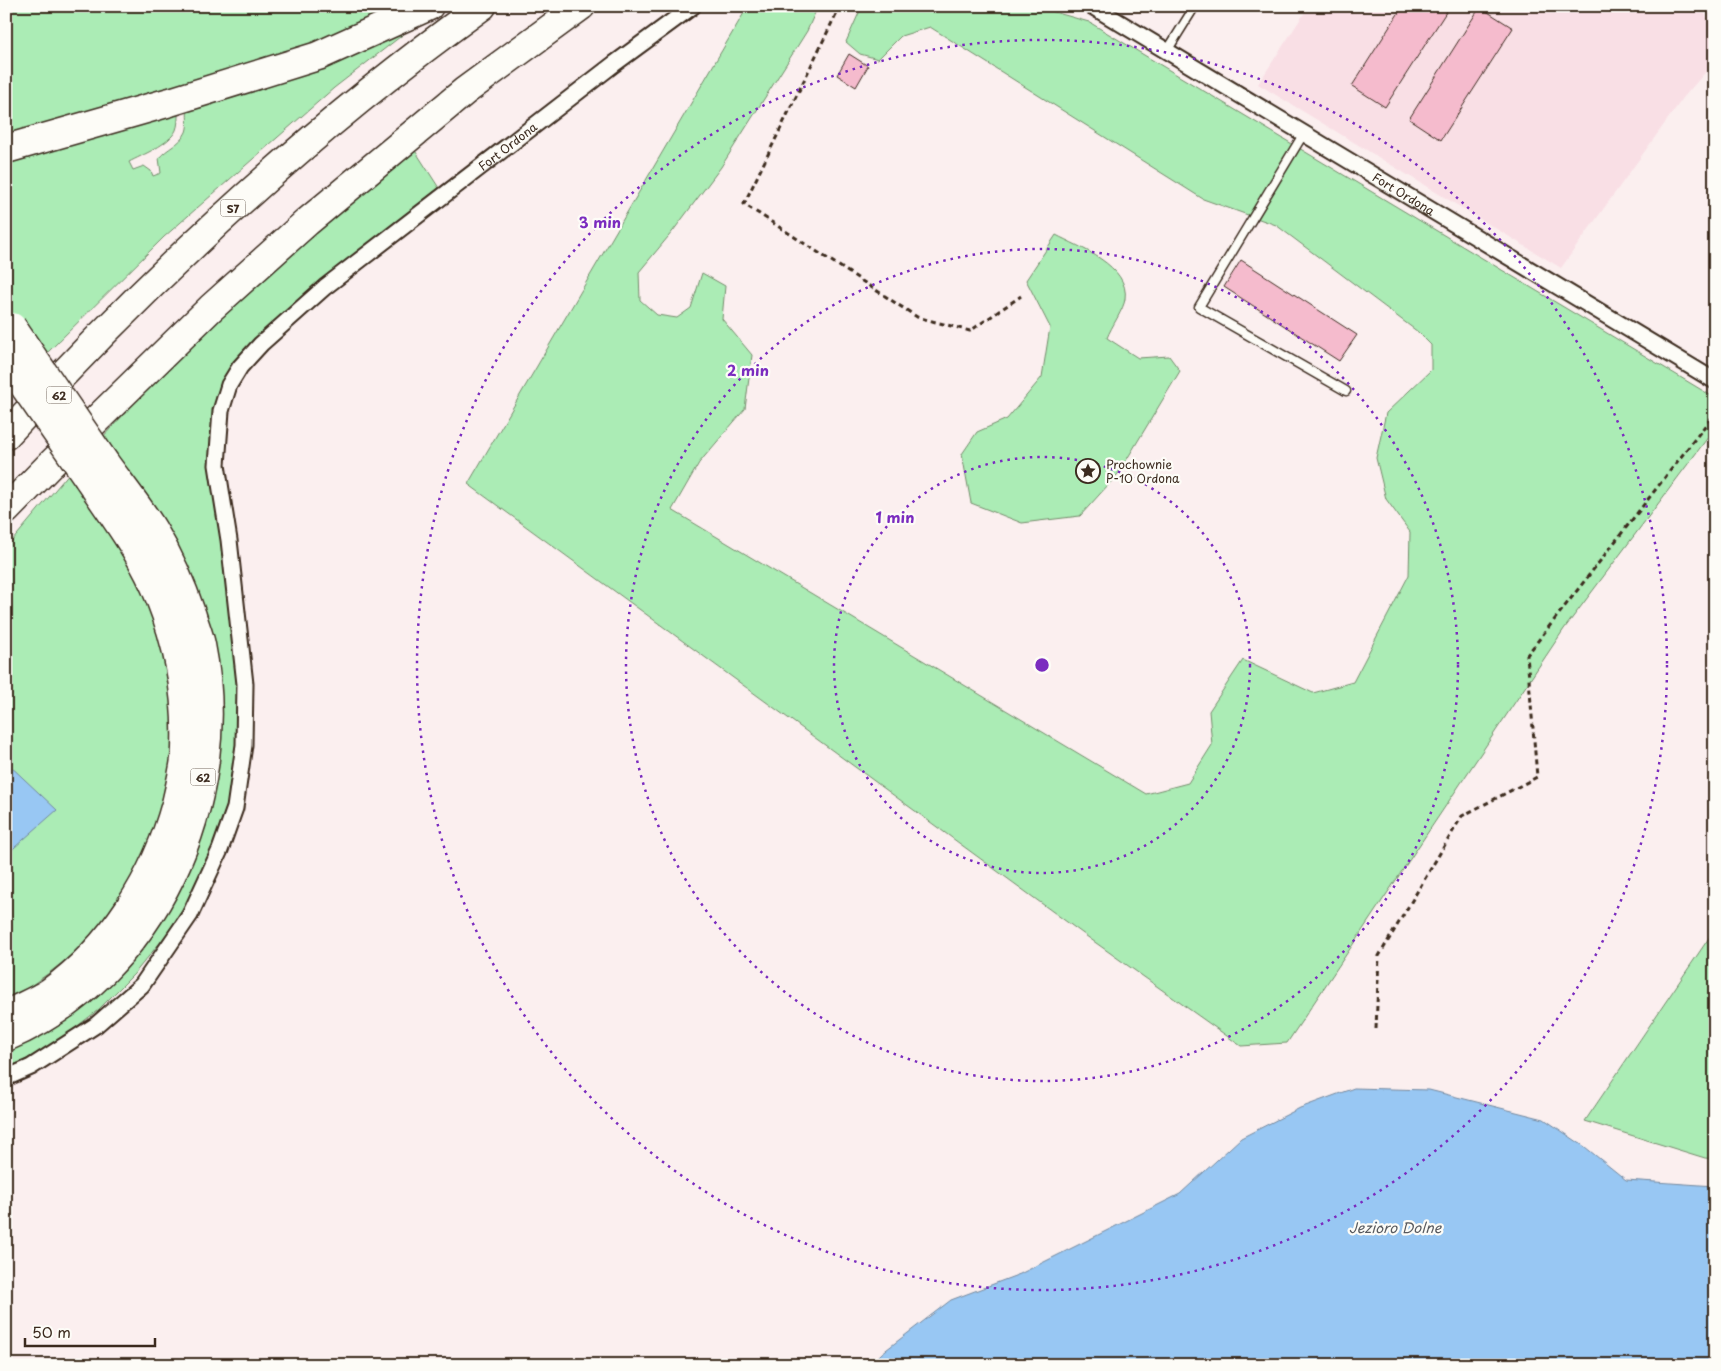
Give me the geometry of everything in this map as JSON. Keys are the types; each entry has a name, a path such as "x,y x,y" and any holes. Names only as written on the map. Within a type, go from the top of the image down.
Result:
{"highway":[{"path":"6,150 318,56 429,6"},
{"name":"S7","path":"6,434 115,319 261,182 397,69 482,6"},
{"path":"6,510 210,308 306,222 465,91 581,6"},
{"name":"62","path":"6,1037 64,1005 111,965 150,913 175,868 196,812 206,760 208,702 201,644 184,592 168,556 152,528 97,470 9,323"},
{"path":"6,360 97,470 160,596 182,668 186,750 180,787 169,830 153,867 119,923 95,953 49,992 6,1015"}],"street":[{"name":"Fort Ordona","path":"6,1078 32,1066 96,1025 142,984 190,915 220,850 234,808 244,745 245,684 229,540 217,465 221,411 229,385 240,367 261,344 325,287 614,64 694,6"},
{"name":"Fort Ordona","path":"1092,6 1715,381"}],"lane":[{"path":"1167,51 1195,6"},
{"path":"1304,133 1199,307 1346,391"}],"path":[{"path":"840,6 744,204 917,317 970,331 1021,296"},
{"path":"1376,1029 1379,956 1462,816 1537,777 1527,655 1715,413"}],"shaded area":[{"path":"1309,6 1701,6 1715,34 1715,61 1683,98 1561,268 1258,84"}],"green space":[{"path":"15,6 406,6 317,47 6,136 6,13"},
{"path":"748,6 818,6 807,31 721,167 673,231 639,272 640,300 657,315 677,318 691,308 702,273 725,286 722,319 752,355 745,409 699,463 672,510 1146,794 1188,783 1212,745 1209,711 1243,660 1313,693 1353,682 1409,575 1410,532 1386,499 1376,458 1386,413 1431,370 1431,345 1418,332 1276,225 1203,199 930,27 901,36 878,59 860,54 846,42 862,6 1033,6 1089,22 1715,398 1715,428 1564,629 1287,1043 1241,1046 1082,933 468,484"},
{"path":"418,23 334,88 164,237 42,358 6,311 6,162 178,114 176,130 168,140 129,162 133,170 144,166 151,171 153,176 161,173 159,158 180,140 186,132 188,107"},
{"path":"414,149 439,188 340,265 253,343 232,371 214,481 239,679 239,716 228,802 212,847 187,902 167,934 134,974 98,1010 57,1042 6,1069 6,1049 211,787 99,441 174,364 252,290"},
{"path":"1056,235 1101,259 1120,277 1124,287 1125,299 1107,338 1138,358 1169,356 1180,371 1118,474 1080,516 1022,523 971,503 962,454 977,432 1007,419 1042,377 1050,327 1026,280"},
{"path":"71,471 125,553 150,599 171,669 176,738 167,796 144,861 107,918 84,945 49,973 19,994 6,1000 6,548"},
{"path":"1715,929 1715,1159 1705,1158 1585,1121"}],"water":[{"path":"6,762 57,810 6,855"},
{"name":"Jezioro Dolne","path":"1354,1088 1429,1090 1544,1119 1585,1147 1626,1180 1715,1186 1715,1365 870,1365 882,1353 951,1300 1020,1274 1180,1194 1241,1138 1300,1108"}],"building":[{"path":"1403,6 1450,6 1385,107 1352,86"},
{"path":"1480,7 1513,28 1441,140 1409,119"},
{"path":"849,54 868,66 856,87 837,75"},
{"path":"1241,260 1357,335 1339,361 1224,287"}],"place":[{"name":"Prochownie P-10 Ordona","path":"1088,471"}]}
